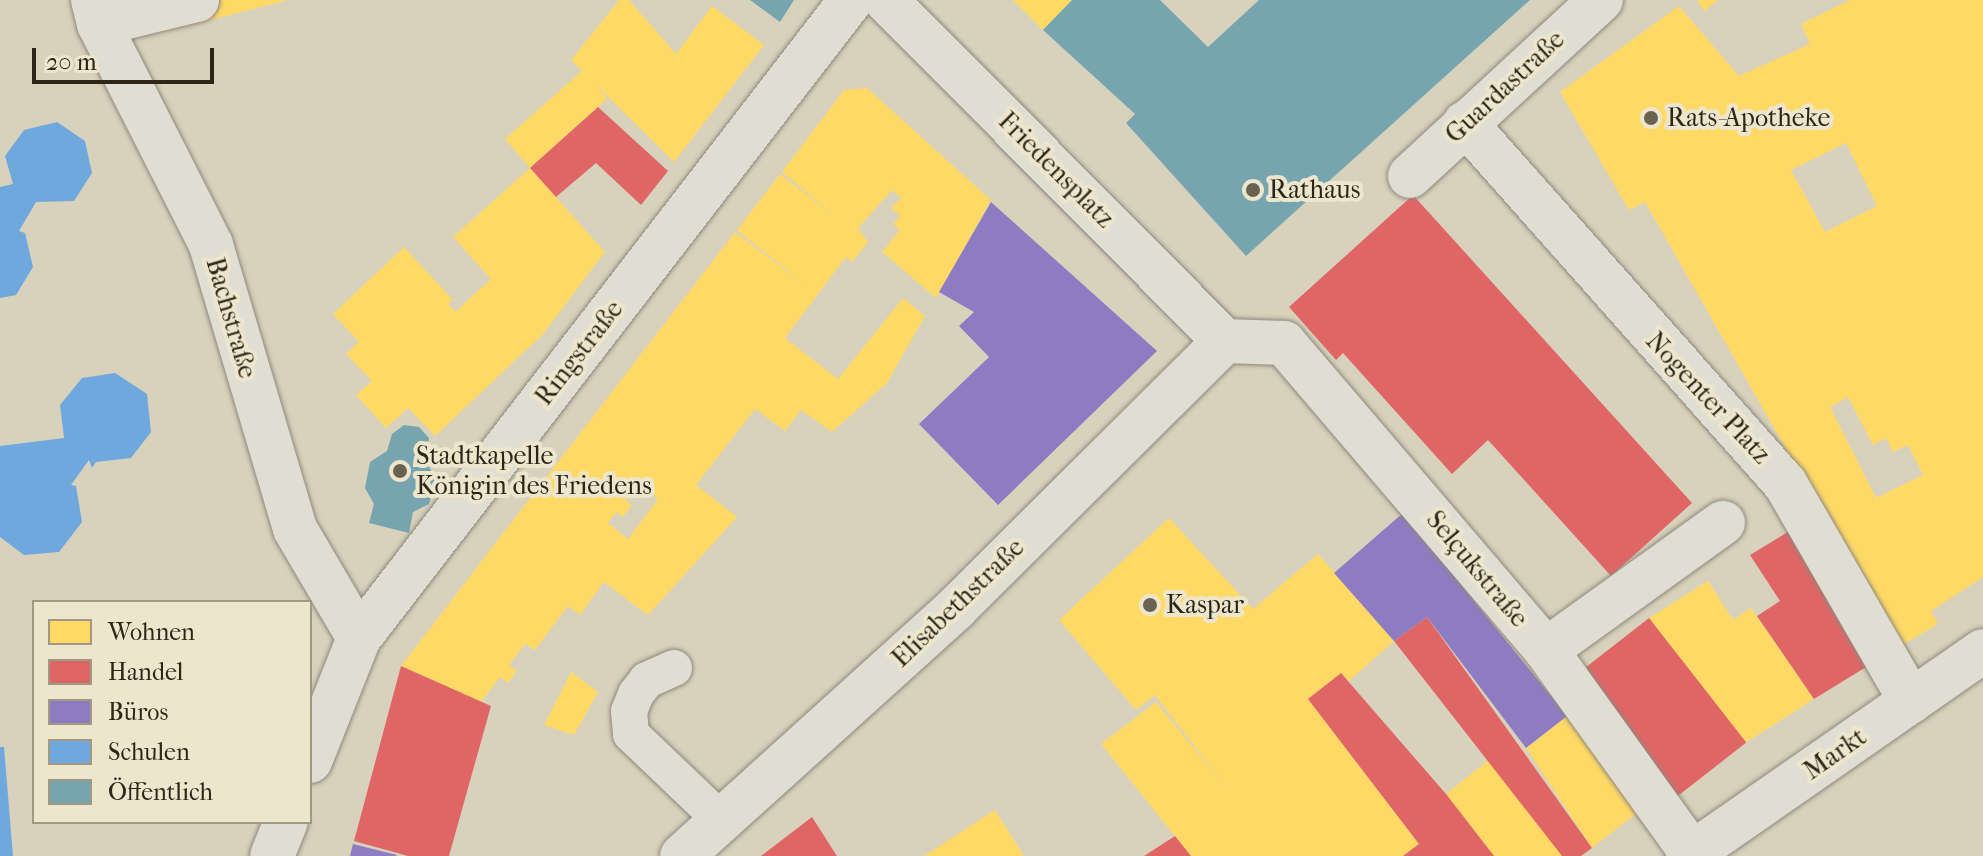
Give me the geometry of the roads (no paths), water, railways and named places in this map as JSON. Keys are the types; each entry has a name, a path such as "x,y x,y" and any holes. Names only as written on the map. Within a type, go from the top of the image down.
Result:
{"street":[{"path":"96,12 197,0"},
{"name":"Ringstraße","path":"312,756 359,638 851,0"},
{"name":"Friedensplatz","path":"886,0 1225,341"},
{"name":"Guardastraße","path":"1410,176 1601,0"},
{"name":"Bachstraße","path":"96,12 211,245 282,497 359,638"},
{"name":"Nogenter Platz","path":"1465,123 1785,483 1911,701"},
{"name":"Selçukstraße","path":"1225,341 1284,343 1546,650 1690,854"},
{"name":"Elisabethstraße","path":"682,856 956,608 1225,341"},
{"path":"1546,650 1723,523"},
{"name":"Markt","path":"1690,854 1983,651"},
{"path":"272,856 285,824"}],"lane":[{"path":"674,668 647,680 636,694 629,711 631,734 722,821"}],"place":[{"name":"Rats-Apotheke","path":"1651,118"},
{"name":"Rathaus","path":"1253,190"},
{"name":"Stadtkapelle Königin des Friedens","path":"400,471"},
{"name":"Kaspar","path":"1150,605"}]}
